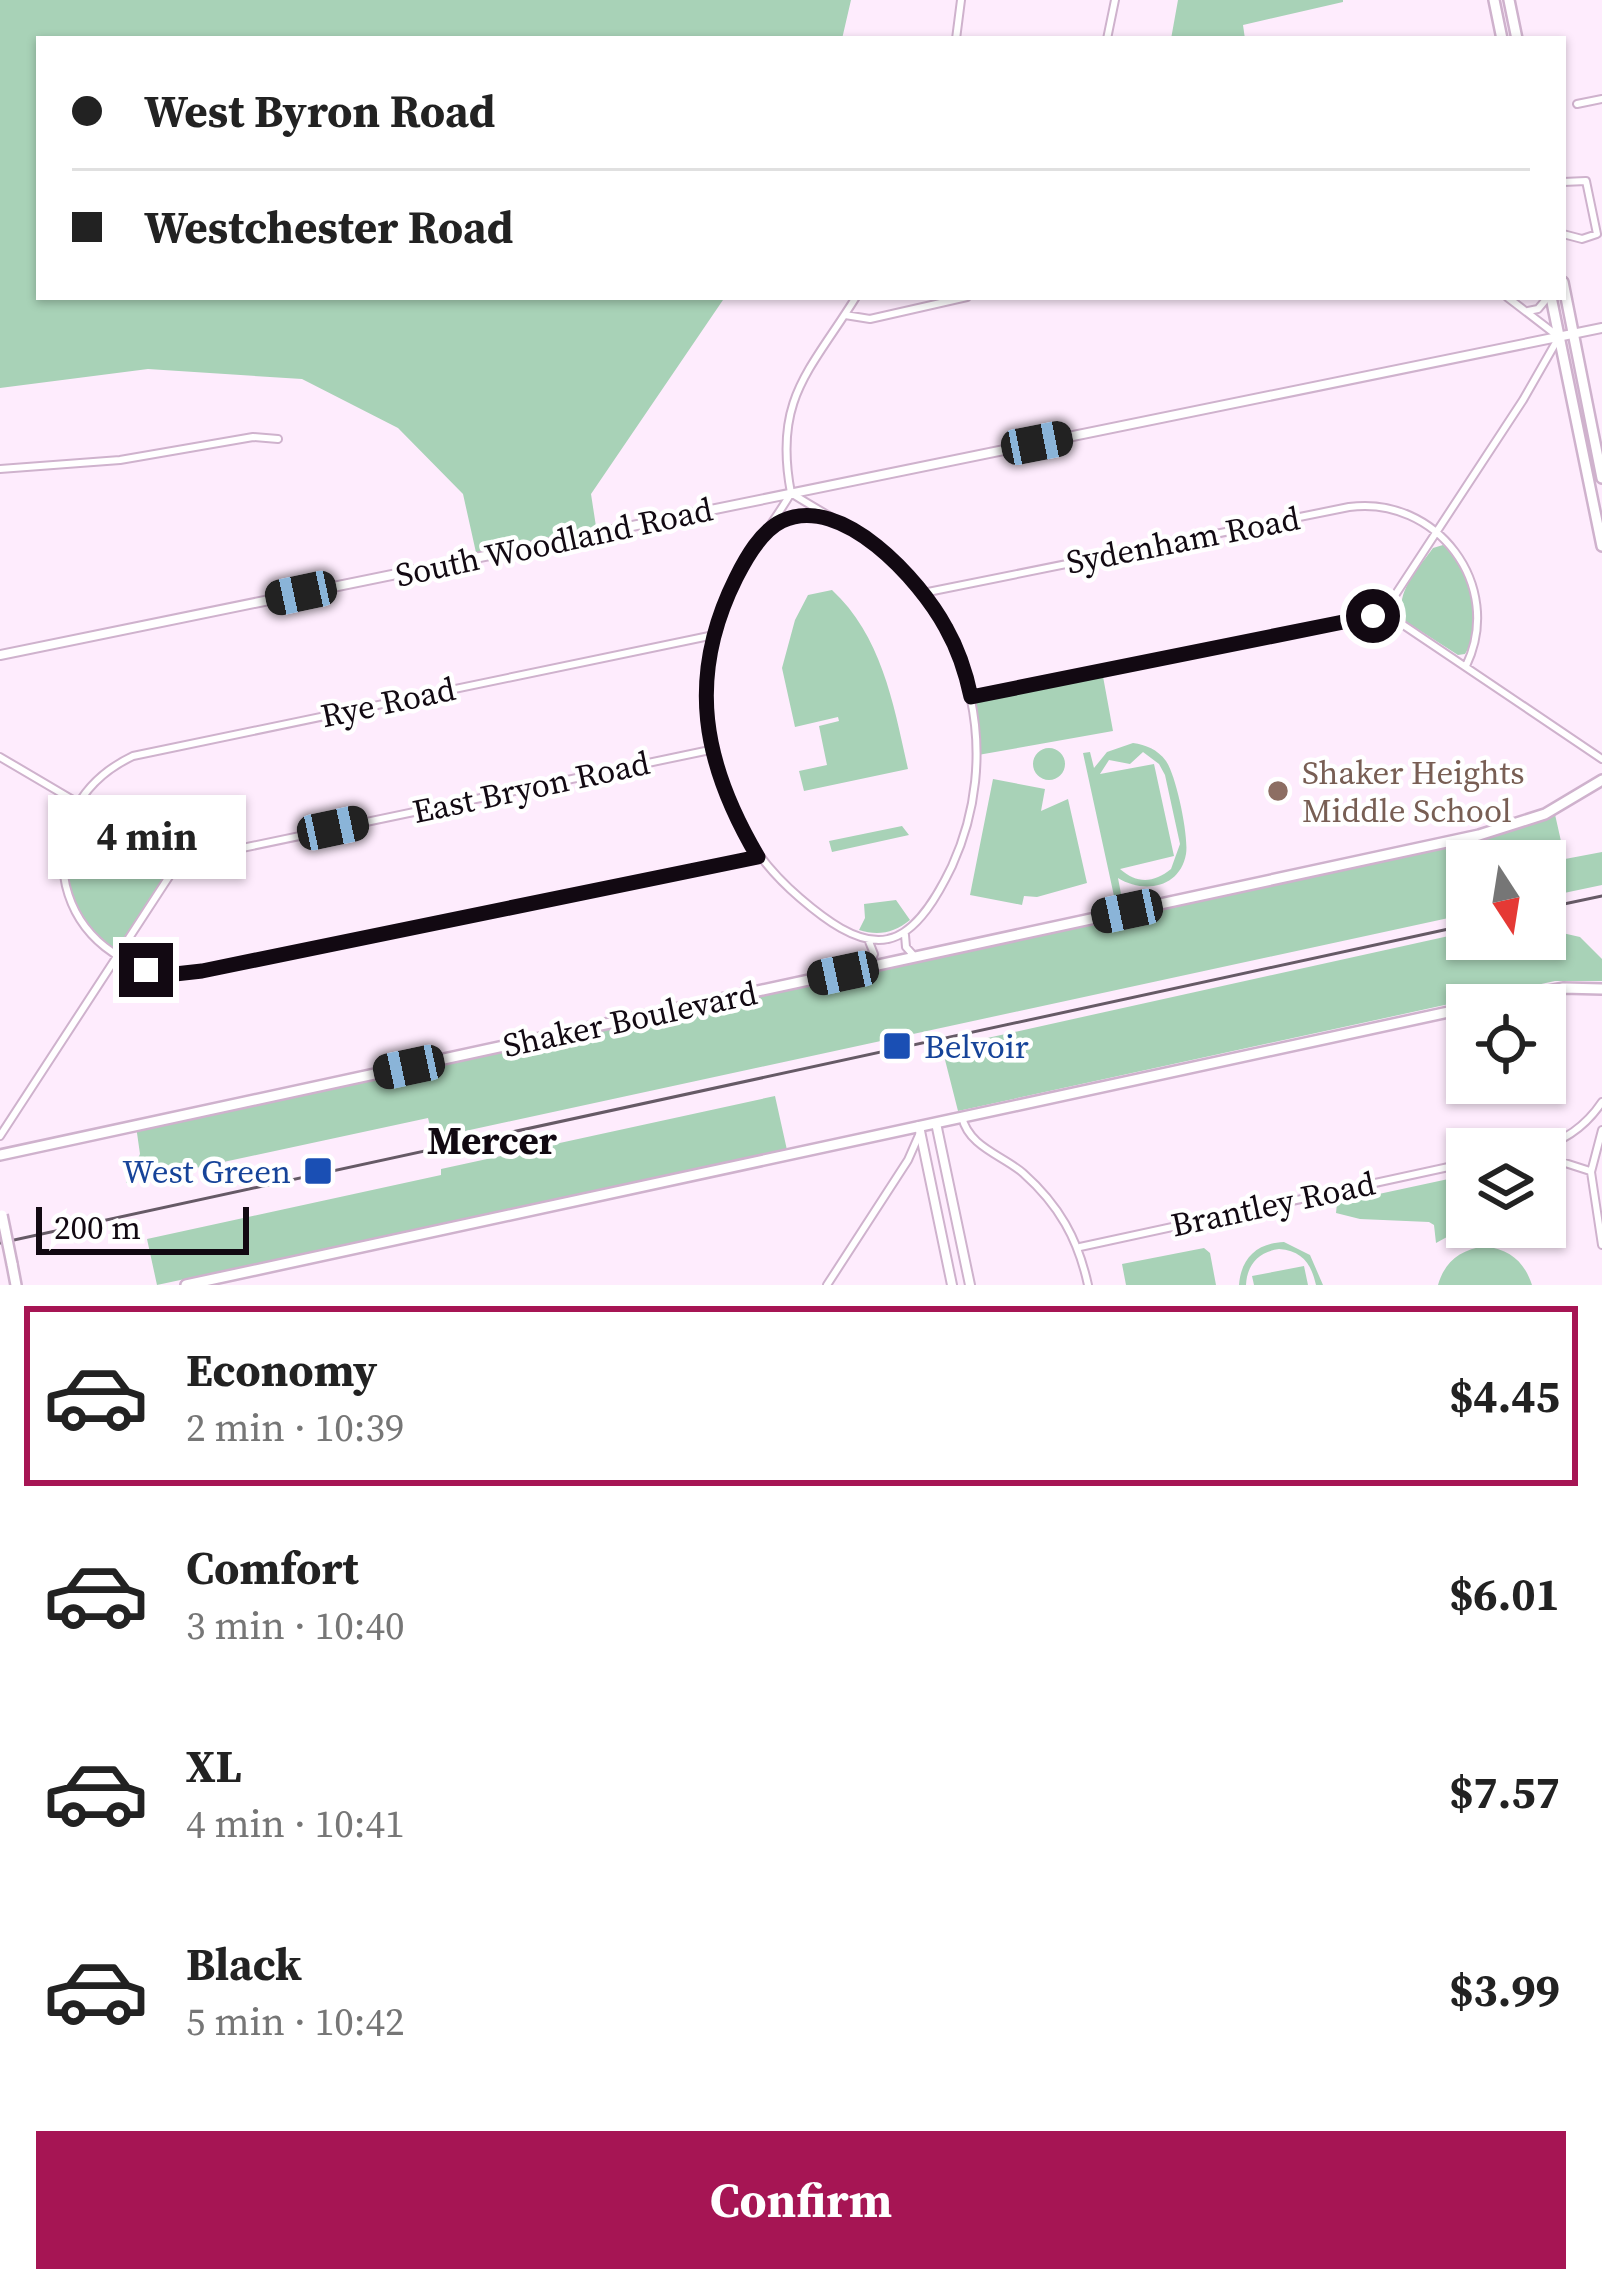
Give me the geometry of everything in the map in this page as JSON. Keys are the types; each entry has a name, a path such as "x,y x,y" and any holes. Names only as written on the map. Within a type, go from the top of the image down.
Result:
{"main road":[{"path":"1494,0 1501,36"},
{"path":"1509,0 1516,36"},
{"path":"1550,300 1565,336 1602,478"},
{"path":"1564,300 1565,336 1602,546"},
{"name":"Shaker Boulevard","path":"0,1155 1500,830 1556,808 1602,780"},
{"path":"1566,989 1602,988"},
{"path":"186,1285 1446,1013"},
{"path":"0,1208 15,1280"}],"street":[{"path":"956,36 961,0"},
{"path":"1107,36 1115,0"},
{"path":"1577,104 1602,99"},
{"path":"1566,182 1586,181 1597,234 1582,239 1566,236"},
{"path":"791,493 870,541 923,593 952,639 971,697 978,755 970,815 949,872 926,910 905,932 886,940 868,939 810,907 758,857 730,808 710,750 706,688 714,635 741,568 791,493 784,450 798,386 854,300"},
{"path":"845,315 870,319 954,300"},
{"path":"971,697 1384,611 1565,336 1512,300"},
{"path":"1528,311 1546,300"},
{"name":"South Woodland Road","path":"0,655 1602,328"},
{"path":"0,470 119,460 254,436 278,439"},
{"name":"Sydenham Road","path":"923,593 1362,505 1401,510 1438,531"},
{"path":"771,527 801,515 828,517"},
{"path":"1438,531 1463,562 1475,598 1476,640 1466,666"},
{"path":"1384,611 1602,759"},
{"name":"Rye Road","path":"79,802 107,771 151,751 714,635"},
{"name":"East Bryon Road","path":"180,863 710,750"},
{"path":"0,757 180,863 0,1136"},
{"path":"79,802 63,846 66,890 89,933 116,957 146,970 194,973 758,857"},
{"path":"905,932 905,945 915,957"},
{"path":"868,939 874,954 869,968"},
{"path":"1566,1135 1602,1102"},
{"path":"962,1117 971,1137 1038,1188 1080,1247 1088,1285"},
{"path":"936,1123 970,1285"},
{"path":"920,1126 952,1285"},
{"path":"827,1285 914,1149 920,1126"},
{"path":"1602,1130 1591,1172 1602,1245"},
{"path":"926,1157 933,1150 942,1155"},
{"path":"1566,1163 1591,1172"},
{"name":"Brantley Road","path":"1080,1247 1446,1168"}],"green space":[{"path":"0,0 851,0 843,36 36,36 36,300 723,300 591,494 597,533 477,557 463,494 398,428 302,379 148,369 0,388"},
{"path":"1178,0 1343,0 1243,25 1245,36 1172,36"},
{"path":"1443,545 1461,567 1472,596 1474,627 1465,654 1458,655 1405,621 1402,611 1404,592 1414,573 1433,548"},
{"path":"832,590 849,608 874,650 908,769 804,791 799,771 827,765 819,726 839,721 838,717 795,727 782,668 795,620 808,595"},
{"path":"1102,671 1113,731 978,755 972,697"},
{"path":"1133,743 1163,757 1178,792 1186,845 1182,865 1169,881 1139,886 1118,878 1121,894 1114,896 1083,753 1090,752 1094,768 1107,752","holes":["1143,752 1159,764 1180,844 1171,869 1152,879 1139,879 1120,869 1174,856 1154,764 1100,774 1109,760 1130,764"]},
{"path":"1049,748 1060,753 1065,764 1060,775 1049,780 1038,775 1033,764 1038,753"},
{"path":"993,779 1045,789 1041,811 1068,799 1087,883 1037,897 1024,896 1022,905 970,895"},
{"path":"79,802 180,863 116,957 84,924 66,879 64,842"},
{"path":"1554,810 1561,840 1456,840"},
{"path":"902,826 909,835 832,852 829,841"},
{"path":"1446,842 1446,919 433,1138 428,1118 126,1183 140,1154 136,1126"},
{"path":"1602,852 1602,885 1566,893 1566,859"},
{"path":"896,900 910,920 886,932 859,930 865,918 864,904"},
{"path":"1566,934 1580,937 1602,959 1602,981 1446,984 1446,1005 958,1111 942,1048 1446,937 1446,960 1566,960"},
{"path":"775,1096 787,1150 157,1285 147,1239"},
{"path":"1446,1180 1446,1238 1436,1243 1434,1225 1429,1222 1360,1219 1336,1213 1337,1203"},
{"path":"1284,1242 1310,1255 1323,1285 1316,1285 1299,1255 1279,1249 1260,1256 1251,1266 1246,1285 1239,1285 1252,1254"},
{"path":"1204,1248 1210,1253 1216,1285 1126,1285 1122,1264"},
{"path":"1468,1250 1502,1250 1525,1269 1532,1285 1438,1285 1445,1269"},
{"path":"1304,1266 1308,1285 1254,1285 1252,1276"}],"tram line":[{"path":"1566,904 1602,896"},
{"path":"0,1243 1446,930"}],"place":[{"name":"Shaker Heights Middle School","path":"1278,791"},
{"name":"Belvoir","path":"897,1046"},
{"name":"West Green","path":"318,1171"}],"district":[{"name":"Mercer","path":"492,1140"}],"route":[{"path":"146,970 202,971 758,857 730,808 713,763 706,718 707,673 714,635 741,568 771,527 801,515 828,517 848,528 870,541 911,579 946,628 971,697 1373,616"}]}
